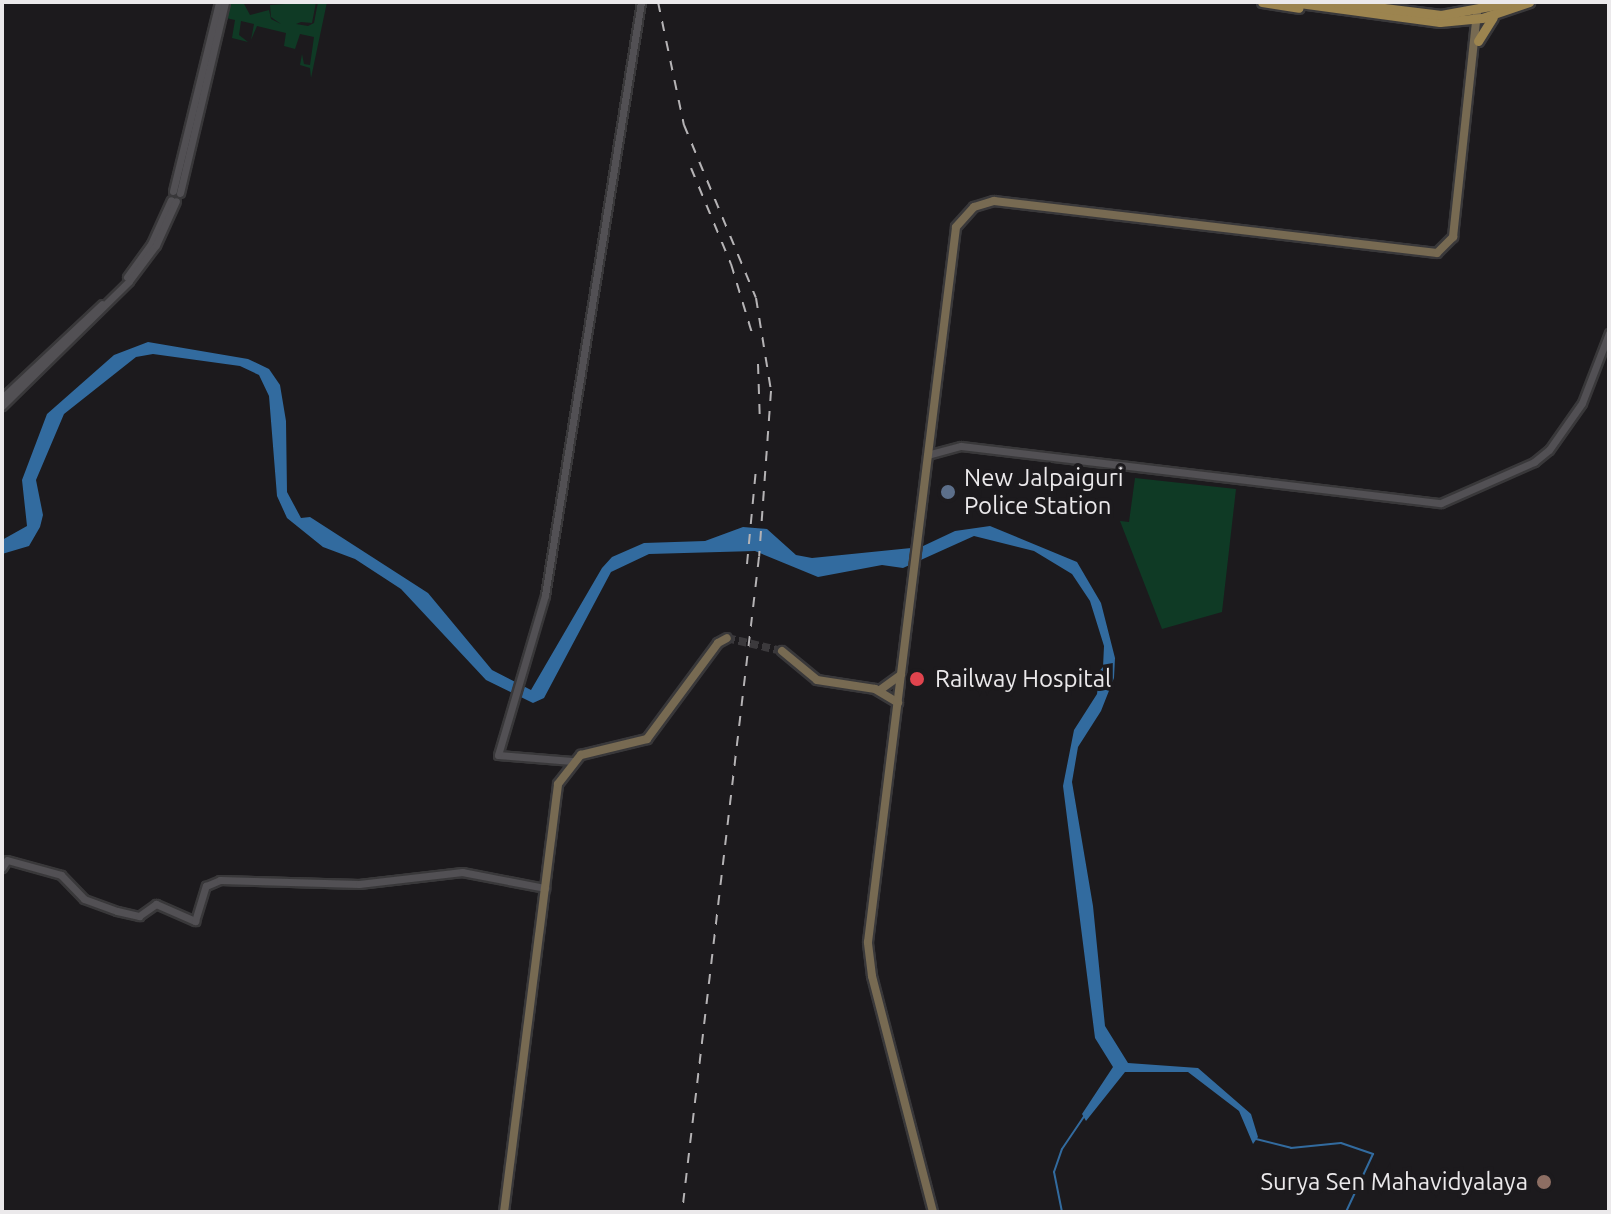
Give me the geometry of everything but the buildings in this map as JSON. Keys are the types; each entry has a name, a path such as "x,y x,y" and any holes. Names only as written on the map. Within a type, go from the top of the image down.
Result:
{"main road":[{"path":"1262,2 1336,6 1414,21 1463,21 1511,2"},
{"path":"1292,2 1417,15 1495,15 1529,2"},
{"path":"933,1212 868,950 954,237 969,210 999,202 1433,254 1453,237 1480,15"},
{"path":"1476,42 1495,15"},
{"path":"1463,21 1476,42"},
{"path":"504,1212 557,791 572,761 647,739 724,639"},
{"path":"782,651 806,673 826,683 880,690 898,703"},
{"path":"880,690 901,675"}],"street":[{"path":"2,398 125,279 151,244 175,196 219,2"},
{"path":"2,406 129,281 156,245 175,196 225,2"},
{"path":"572,761 521,754 498,757 545,595 641,2"},
{"path":"927,455 957,445 1441,503 1534,462 1549,450 1582,403 1609,333"},
{"path":"2,868 11,861 61,875 84,899 117,911 139,916 156,904 195,921 206,886 220,880 359,884 462,872 545,888"}],"green space":[{"path":"231,2 243,2 250,15 269,10 271,19 281,24 271,17 270,5 316,2 312,23 296,24 308,26 314,23 318,2 327,2 311,78 310,68 300,65 302,54 304,64 310,65 314,37 300,34 295,49 284,46 286,33 257,26 251,40 254,24 241,21 239,35 248,42 232,38 235,20 226,18"},
{"path":"1135,478 1236,489 1222,612 1162,629 1120,521 1129,522"}],"water":[{"path":"148,342 248,359 269,369 280,385 286,421 287,492 301,518 310,517 428,593 492,670 531,690 602,568 612,557 644,543 705,541 743,527 767,529 796,555 812,558 921,547 955,531 990,526 1077,562 1101,603 1115,658 1114,678 1101,711 1078,747 1072,782 1093,906 1105,1026 1128,1063 1198,1068 1251,1114 1258,1137 1253,1144 1239,1111 1188,1072 1125,1072 1086,1121 1082,1114 1113,1067 1095,1038 1063,786 1074,730 1097,694 1098,686 1092,679 1103,667 1104,646 1090,601 1072,574 1034,551 974,536 903,568 882,565 818,577 755,551 649,554 611,572 544,698 533,703 486,680 401,589 355,559 323,547 287,518 277,496 269,396 259,375 240,366 153,354 136,357 64,414 36,480 43,515 40,527 29,546 2,554 2,540 27,526 22,480 47,414 114,355"}],"waterway":[{"path":"1062,1212 1054,1172 1062,1149 1085,1115"},
{"path":"1256,1139 1291,1148 1341,1143 1373,1154 1346,1212"}],"tunnel":[{"path":"727,638 782,651"}],"railway":[{"path":"658,2 684,125 756,298 771,391 759,557 682,1212"},
{"path":"691,168 731,264 752,333"},
{"path":"758,364 760,424"},
{"path":"747,564 756,468"}],"place":[{"name":"New Jalpaiguri Police Station","path":"948,492"},
{"name":"Railway Hospital","path":"917,679"},
{"name":"Surya Sen Mahavidyalaya","path":"1544,1182"}]}
